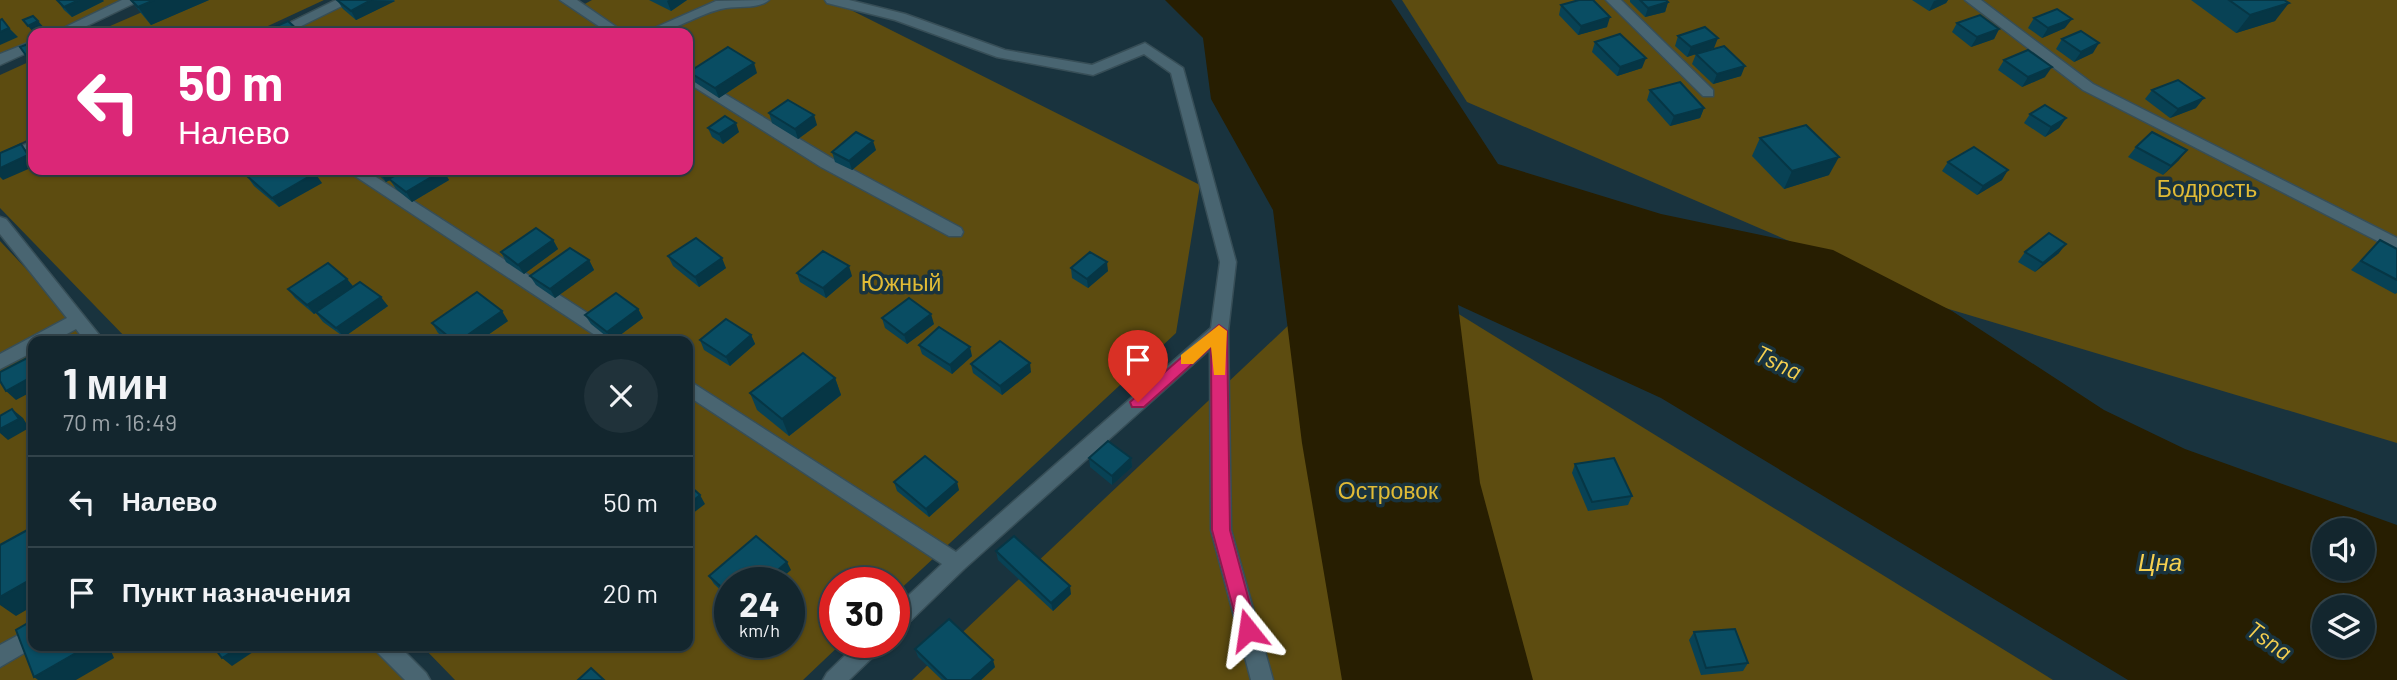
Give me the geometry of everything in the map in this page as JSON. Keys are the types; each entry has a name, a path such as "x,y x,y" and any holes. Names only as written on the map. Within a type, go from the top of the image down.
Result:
{"street":[{"path":"71,28 134,0"},
{"path":"287,28 347,0"},
{"path":"567,0 610,28"},
{"path":"662,28 721,4 762,0"},
{"path":"832,0 900,16 1002,54 1093,70 1145,48 1178,71 1228,262 1219,331 1221,530 1262,680"},
{"path":"1613,0 1708,93"},
{"path":"1972,0 2088,88 2397,245"},
{"path":"0,60 28,47"},
{"path":"693,79 827,163 955,232"},
{"path":"0,162 28,148"},
{"path":"362,175 609,336"},
{"path":"0,223 90,336"},
{"path":"48,336 76,321"},
{"path":"910,608 1219,331"},
{"path":"0,362 28,347"},
{"path":"693,390 957,563"},
{"path":"0,657 28,639"},
{"path":"390,651 419,680"},
{"path":"834,680 857,658"}],"green space":[{"path":"0,0 143,0 77,28 28,28 28,48 0,61"},
{"path":"170,0 324,0 264,28 106,28"},
{"name":"Южный","path":"335,0 569,0 581,6 592,0 831,0 1200,185 1176,333 910,580 910,567 819,567 819,658 826,658 803,680 455,680 427,651 693,651 693,336 124,336 0,208 0,159 28,145 28,175 693,175 693,28 276,28"},
{"name":"Бодрость","path":"1402,0 2397,0 2397,443 1942,307 1467,102"},
{"path":"28,62 28,139 0,153 0,75"},
{"path":"0,241 89,336 28,336 28,651 383,651 410,680 0,680"},
{"name":"Островок","path":"1363,255 2053,680 912,680"}],"water":[{"path":"1165,0 1391,0 1498,164 1661,214 1833,250 1952,311 2104,410 2185,449 2397,525 2397,680 2128,680 1661,398 1458,305 1480,483 1533,680 1342,680 1302,443 1273,210 1211,99 1203,38"}],"building":[{"path":"57,0 79,0 64,7"},
{"path":"131,0 154,0 138,7"},
{"path":"337,0 371,0 351,11"},
{"path":"1579,0 1593,0 1610,17 1581,26 1561,5"},
{"path":"1640,0 1666,0 1668,2 1648,8"},
{"path":"2229,0 2284,0 2289,3 2250,15"},
{"path":"2057,9 2072,19 2048,28 2034,18"},
{"path":"1980,15 1999,29 1977,37 1957,23"},
{"path":"33,16 38,21 28,26 23,20"},
{"path":"0,20 9,28 0,32"},
{"path":"288,21 296,28 272,28"},
{"path":"1705,27 1718,38 1691,47 1678,36"},
{"path":"2081,31 2099,43 2081,52 2062,39"},
{"path":"1620,34 1646,58 1620,67 1595,42"},
{"path":"28,44 28,58 20,47"},
{"path":"1724,46 1745,66 1717,74 1696,54"},
{"path":"728,47 754,63 715,88 693,74 693,69"},
{"path":"2028,50 2052,67 2028,77 2004,60"},
{"path":"2178,80 2204,98 2178,109 2152,90"},
{"path":"1680,82 1704,108 1674,116 1650,90"},
{"path":"788,100 814,115 795,129 769,113"},
{"path":"2045,105 2066,118 2051,127 2030,114"},
{"path":"725,116 736,123 719,134 708,128"},
{"path":"1806,125 1839,157 1792,171 1760,138"},
{"path":"856,132 873,141 849,161 832,152"},
{"path":"2152,132 2187,150 2171,166 2136,147"},
{"path":"21,144 28,155 0,168 0,153"},
{"path":"1974,147 2008,170 1983,186 1948,162"},
{"path":"249,175 312,175 272,198"},
{"path":"396,175 435,175 406,192 389,179"},
{"path":"536,228 553,240 518,265 501,252"},
{"path":"2049,233 2066,244 2043,263 2025,252"},
{"path":"696,238 722,258 695,277 668,256"},
{"path":"2380,240 2397,249 2397,280 2361,261"},
{"path":"570,248 589,260 550,289 530,276"},
{"path":"823,251 849,266 823,288 797,273"},
{"path":"1090,252 1107,262 1087,279 1071,268"},
{"path":"328,263 347,279 307,305 288,289"},
{"path":"360,282 381,297 336,328 316,312"},
{"path":"477,292 502,311 466,336 448,336 432,323"},
{"path":"616,293 638,309 607,332 585,315"},
{"path":"909,298 931,314 904,335 882,318"},
{"path":"726,319 751,335 726,357 700,340"},
{"path":"939,327 970,347 950,365 919,345"},
{"path":"1000,341 1030,363 1000,386 971,364"},
{"path":"803,353 835,378 782,419 750,393"},
{"path":"28,358 28,379 6,391 0,381 0,372"},
{"path":"12,409 19,419 0,429 0,416"},
{"path":"1108,441 1131,458 1112,476 1089,458"},
{"path":"925,456 957,482 926,509 894,482"},
{"path":"1614,458 1632,496 1592,502 1575,464"},
{"path":"693,489 700,495 693,501"},
{"path":"28,530 28,581 0,597 0,545"},
{"path":"756,536 787,562 781,567 720,567"},
{"path":"1014,536 1070,586 1051,603 996,551"},
{"path":"949,619 993,660 971,680 947,680 915,649"},
{"path":"28,623 28,651 79,651 34,677 16,630"},
{"path":"1735,629 1748,663 1706,668 1694,632"},
{"path":"217,651 233,651 222,658"},
{"path":"591,668 604,680 578,680"}],"slow traffic":[{"path":"1187,359 1219,331 1219,371"}],"route":[{"path":"1138,402 1219,331 1221,530 1248,630"}],"water label":[{"name":"Tsna","path":"1778,363"},
{"name":"Цна","path":"2160,563"},
{"name":"Tsna","path":"2269,641"}]}
